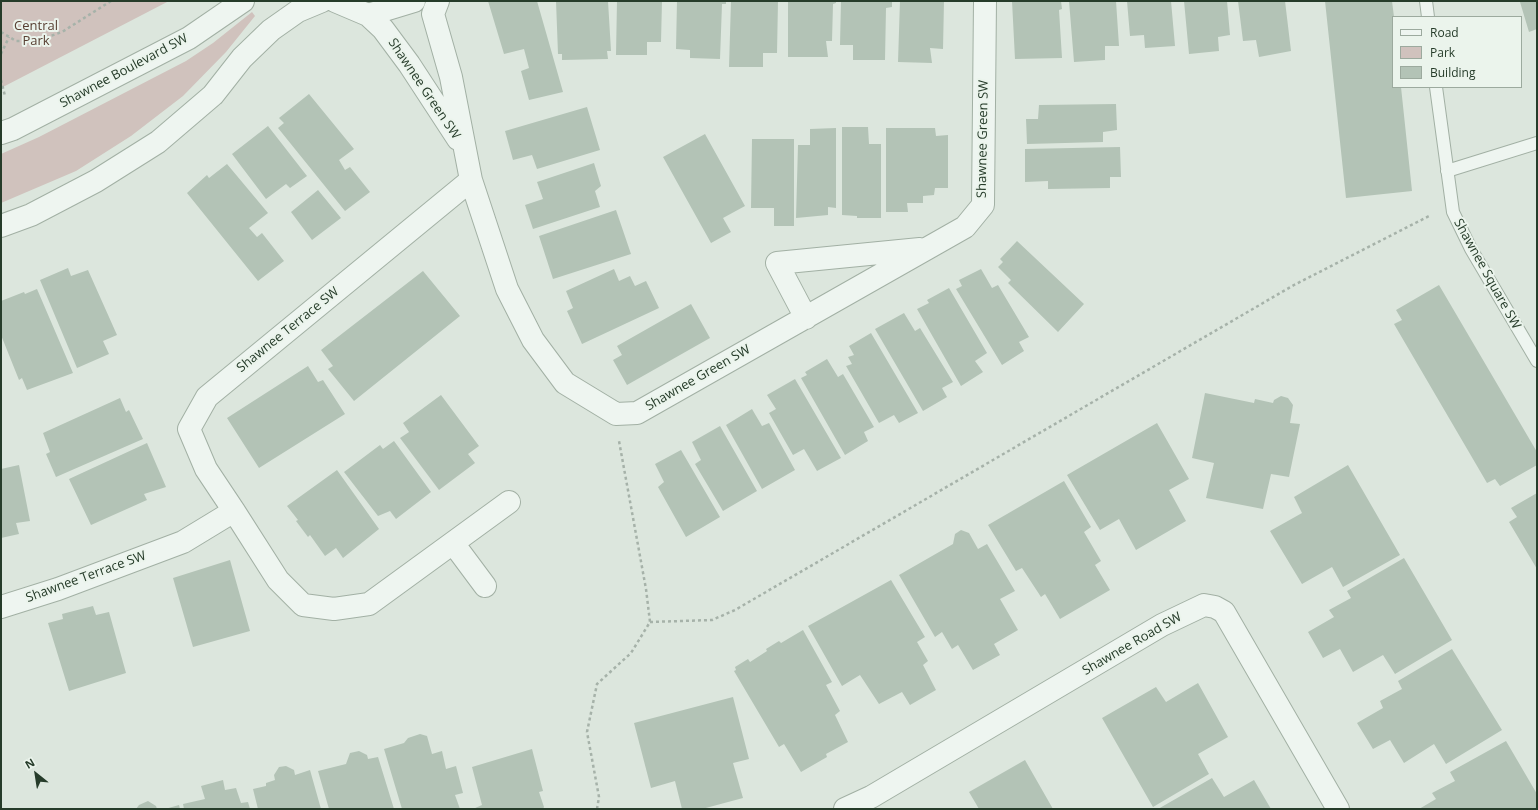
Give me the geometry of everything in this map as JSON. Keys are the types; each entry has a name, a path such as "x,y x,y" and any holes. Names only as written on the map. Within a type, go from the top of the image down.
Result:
{"street":[{"name":"Shawnee Boulevard SW","path":"1,133 13,129 188,38 243,1"},
{"path":"1,226 31,215 96,181 158,142 213,95 242,58 271,30 298,11 322,1"},
{"path":"329,1 335,1"},
{"name":"Shawnee Green SW","path":"335,1 368,15 383,29 410,64 463,147"},
{"path":"368,15 414,1"},
{"name":"Shawnee Green SW","path":"438,1 433,14 451,76 463,147 471,180 507,289 533,340 565,383 616,414 637,413 965,227 983,205 985,1"},
{"name":"Shawnee Terrace SW","path":"471,180 207,396 189,429 206,469 278,580 303,605 334,609 369,604 509,502"},
{"name":"Shawnee Green SW","path":"806,318 777,263 927,248"},
{"name":"Shawnee Terrace SW","path":"1,607 58,589 183,542 234,511"},
{"path":"453,543 484,586"},
{"name":"Shawnee Road SW","path":"846,809 874,803 1162,625 1204,605 1216,607 1224,612 1338,809"}],"lane":[{"path":"1426,1 1428,16"},
{"name":"Shawnee Square SW","path":"1436,88 1446,171 1453,212 1471,249 1537,361"},
{"path":"1446,171 1537,143"}],"path":[{"path":"1,32 16,41 36,41 62,32 111,1"},
{"path":"1,54 9,37"},
{"path":"1,80 5,96"},
{"path":"650,622 712,620 735,610 1294,286 1434,213"},
{"path":"596,809 599,797 587,732 597,684 631,653 650,622 646,589 623,469 616,414"}],"green space":[{"name":"Central Park","path":"1,1 169,1 1,88"},
{"path":"252,12 255,16 226,52 183,96 131,136 76,171 1,203 1,154 39,137 186,61 213,43"}],"building":[{"path":"488,1 537,1 563,92 529,100 521,71 529,68 524,49 504,54"},
{"path":"556,1 608,1 611,51 607,51 608,59 562,60 562,54 558,54"},
{"path":"617,1 662,1 661,42 647,42 647,55 616,55"},
{"path":"677,1 726,1 726,4 722,4 720,59 690,58 690,50 676,49"},
{"path":"731,1 778,1 777,53 763,53 763,67 729,67"},
{"path":"788,1 836,1 836,3 833,4 832,41 826,41 828,57 788,57"},
{"path":"841,1 892,1 892,7 886,8 885,60 853,60 853,45 840,45"},
{"path":"900,1 944,1 943,49 930,48 932,63 898,62"},
{"path":"1012,1 1061,1 1062,9 1059,10 1062,58 1015,59"},
{"path":"1069,1 1116,1 1119,46 1105,46 1105,60 1074,62"},
{"path":"1127,1 1171,1 1175,46 1145,48 1144,35 1130,36"},
{"path":"1184,1 1227,1 1230,35 1218,37 1219,51 1189,54"},
{"path":"1238,1 1285,1 1291,51 1259,57 1256,40 1243,41"},
{"path":"1325,1 1392,1 1394,16 1392,16 1392,88 1401,88 1412,191 1346,198"},
{"path":"1537,1 1537,29 1529,32 1520,2"},
{"path":"309,94 354,149 339,160 345,170 350,167 370,192 345,211 278,128 284,123 279,118"},
{"path":"1116,104 1117,130 1103,132 1103,142 1027,144 1026,119 1038,119 1039,105"},
{"path":"587,107 600,150 537,169 532,155 513,160 505,131"},
{"path":"268,126 307,176 290,188 286,184 266,199 232,154"},
{"path":"842,127 868,127 869,144 881,144 881,218 857,218 857,216 842,215"},
{"path":"836,128 836,208 828,207 828,215 796,218 798,145 810,145 810,129"},
{"path":"886,128 935,128 936,136 948,135 948,188 935,188 934,195 923,196 923,203 907,203 908,212 886,212"},
{"path":"705,134 745,206 723,218 731,232 711,243 663,157"},
{"path":"752,139 794,139 794,226 774,226 774,208 751,208"},
{"path":"1120,147 1121,177 1110,177 1110,188 1048,189 1048,181 1025,182 1025,149"},
{"path":"594,163 601,186 595,191 600,207 533,229 525,205 543,199 537,182"},
{"path":"227,164 268,213 249,228 257,237 262,233 284,261 258,281 187,193 207,175 209,178"},
{"path":"318,190 341,218 312,240 291,212"},
{"path":"616,210 631,254 553,279 539,236"},
{"path":"1017,241 1084,304 1058,332 1008,283 1011,280 998,267 1003,262 1000,259"},
{"path":"68,268 71,276 88,270 117,335 103,341 109,354 77,368 40,280"},
{"path":"614,269 619,281 630,276 635,286 646,281 659,308 582,344 567,311 573,308 566,291"},
{"path":"981,269 992,288 998,285 1029,337 1019,342 1024,351 1002,365 956,289 962,286 959,280"},
{"path":"423,271 460,316 354,401 328,369 333,366 321,350"},
{"path":"1439,285 1537,452 1537,465 1500,486 1495,479 1487,483 1394,324 1402,320 1396,310"},
{"path":"949,288 987,353 975,361 983,372 961,386 917,309 929,303 927,300"},
{"path":"37,289 73,373 27,390 22,378 19,380 1,335 1,301 24,292 25,294"},
{"path":"691,304 710,338 627,385 613,360 622,355 617,346"},
{"path":"904,313 915,331 920,328 953,382 942,388 947,397 923,411 875,329"},
{"path":"871,333 918,413 899,423 894,415 879,423 846,366 852,364 848,357 854,355 849,346"},
{"path":"827,359 838,377 843,374 874,427 864,432 868,441 845,455 801,378 807,375 805,372"},
{"path":"308,366 318,382 323,380 345,414 259,468 227,418"},
{"path":"795,379 841,458 817,471 804,449 793,455 769,413 776,409 767,395"},
{"path":"1205,393 1254,403 1255,399 1273,403 1274,400 1281,396 1288,398 1293,405 1290,423 1300,424 1289,477 1271,474 1263,509 1206,498 1214,463 1192,458"},
{"path":"441,395 479,446 468,454 475,463 439,490 400,438 409,432 403,423"},
{"path":"120,398 126,412 129,410 143,439 56,477 46,454 50,452 43,433"},
{"path":"752,409 762,426 769,423 795,470 762,489 726,425"},
{"path":"1157,423 1189,479 1169,490 1186,521 1136,550 1119,519 1100,530 1067,475"},
{"path":"720,426 757,491 723,511 695,464 701,460 692,442"},
{"path":"394,441 431,492 396,519 390,511 378,516 344,472 380,445 383,449"},
{"path":"147,443 166,487 144,494 147,500 91,525 69,479"},
{"path":"681,450 720,517 686,537 658,487 664,482 655,464"},
{"path":"19,465 30,521 16,523 19,534 1,538 1,469"},
{"path":"1348,465 1400,555 1343,587 1332,567 1302,584 1270,531 1302,513 1294,497"},
{"path":"337,470 379,529 343,558 336,548 325,556 310,535 308,537 296,521 298,520 287,506"},
{"path":"1064,481 1091,527 1084,532 1101,561 1095,565 1110,590 1060,619 1045,594 1041,597 1022,568 1016,571 988,525"},
{"path":"1537,493 1537,569 1509,522 1517,517 1511,508"},
{"path":"961,530 969,533 978,549 987,544 1015,591 1000,599 1018,630 994,644 1000,655 973,670 958,645 952,649 942,632 935,637 899,575 953,544 955,534"},
{"path":"1404,558 1452,640 1395,674 1383,655 1353,672 1340,649 1323,658 1308,632 1334,617 1329,610 1351,598 1347,591"},
{"path":"230,560 250,631 193,647 173,578"},
{"path":"891,580 925,637 917,642 928,661 923,665 936,690 910,705 902,692 879,704 860,675 842,686 808,626"},
{"path":"93,606 96,615 109,612 126,673 69,691 48,623 63,619 62,614"},
{"path":"803,630 832,682 826,685 840,711 835,715 848,742 826,754 827,757 801,772 784,744 779,747 734,671 736,670 735,667 748,659 750,662 779,641 781,643"},
{"path":"1452,649 1502,730 1446,764 1434,744 1404,763 1390,740 1373,749 1357,723 1383,708 1380,701 1402,689 1398,681"},
{"path":"1198,683 1228,737 1198,754 1209,774 1153,807 1102,718 1156,687 1166,702"},
{"path":"733,697 749,759 733,763 743,798 702,809 682,809 675,781 651,788 634,723"},
{"path":"420,734 427,736 432,754 442,751 446,769 456,766 463,793 455,795 460,809 402,809 384,749 404,743 408,738"},
{"path":"1506,741 1537,794 1537,809 1419,809 1436,799 1432,793 1455,781 1450,772"},
{"path":"532,749 543,791 539,792 544,807 543,809 473,809 482,805 472,767"},
{"path":"359,751 367,755 368,759 378,757 394,809 329,809 318,771 346,764 350,753"},
{"path":"1025,760 1053,809 979,809 969,792"},
{"path":"286,766 294,770 295,775 310,770 321,809 258,809 253,789 266,786 266,783 275,780 274,775 279,767"},
{"path":"1212,778 1224,797 1254,780 1271,809 1158,809"},
{"path":"223,780 225,790 236,788 241,803 248,802 250,809 184,809 183,804 205,799 201,786"},
{"path":"148,801 156,806 157,809 136,809 139,805"},
{"path":"179,805 180,809 165,809"}]}
